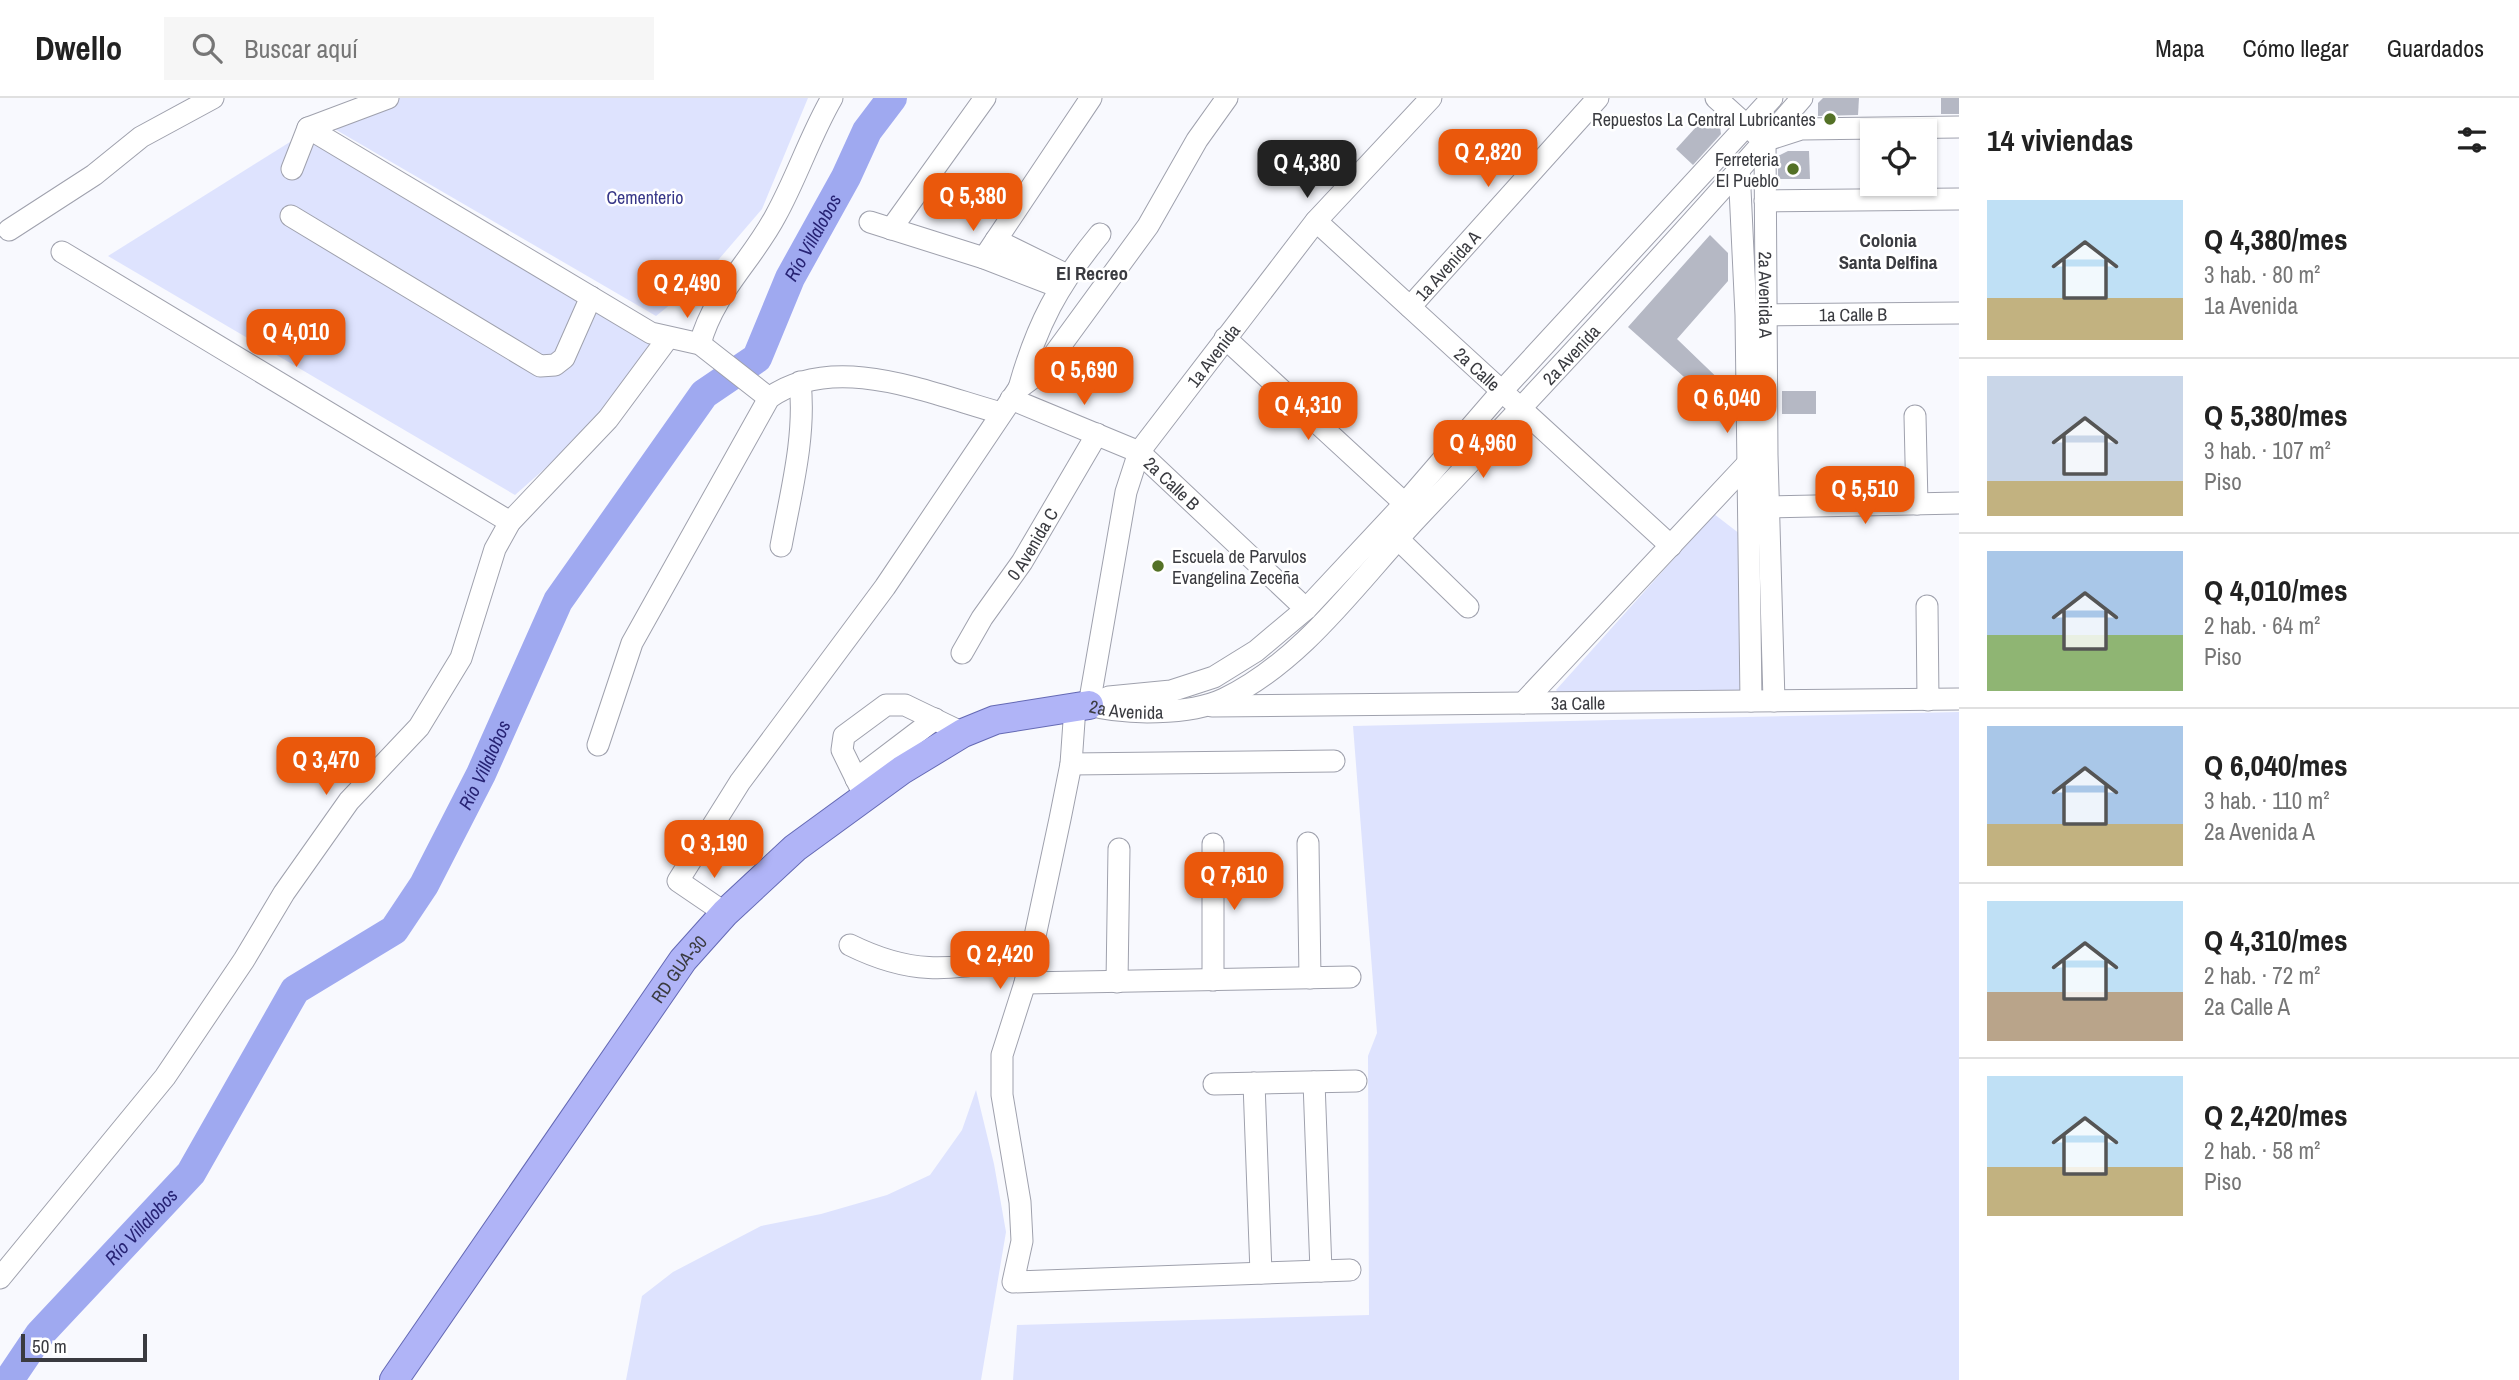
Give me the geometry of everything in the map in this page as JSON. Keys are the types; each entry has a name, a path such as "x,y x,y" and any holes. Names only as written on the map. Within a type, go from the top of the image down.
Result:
{"main road":[{"name":"RD GUA-30","path":"394,1380 683,960 725,914 861,788 902,770 963,733 995,719 1082,706"}],"street":[{"path":"9,230 94,175 141,137 213,98"},
{"path":"292,169 308,128 388,98"},
{"path":"703,346 707,317 776,216 813,130 832,98"},
{"path":"891,229 985,98"},
{"path":"984,258 1091,98"},
{"path":"1010,400 1042,371 1084,318 1148,226 1197,140 1227,98"},
{"name":"1a Avenida","path":"1261,1273 1013,1282 1022,1241 1020,1202 1002,1095 1002,1055 1025,983 1126,492 1139,452 1316,222 1432,98"},
{"name":"1a Avenida A","path":"1410,307 1598,98"},
{"path":"1716,98 1765,141 1801,129 1959,127"},
{"name":"2a Avenida","path":"1082,706 1148,711 1195,696 1223,699 1273,667 1321,624 1398,539 1412,509 1501,392 1772,98"},
{"name":"2a Avenida","path":"1195,696 1214,677 1256,651 1307,609 1521,410 1802,98"},
{"path":"308,128 659,335 703,346 769,398 632,643 598,745"},
{"name":"2a Avenida A","path":"1751,701 1749,462 1765,201 1765,141"},
{"name":"2a Avenida A","path":"1739,168 1756,315 1770,507 1774,701"},
{"path":"1765,201 1959,199"},
{"path":"291,216 540,366 555,365 564,358 591,297"},
{"path":"870,222 1063,281"},
{"name":"2a Calle","path":"1316,222 1671,546"},
{"path":"725,914 678,881 740,782 885,587 1010,400 1028,354 1063,281 1100,234"},
{"path":"996,240 1063,281"},
{"path":"62,252 509,522"},
{"name":"1a Calle B","path":"1756,315 1959,313"},
{"path":"0,1278 164,1077 244,960 284,893 349,802 419,727 461,658 495,549 509,522 608,419 659,335"},
{"path":"1226,338 1412,509"},
{"name":"2a Calle B","path":"769,398 787,385 850,377 1010,400 1097,434 1139,452 1307,609"},
{"path":"781,545 799,443 802,405 800,382"},
{"path":"1915,416 1917,504"},
{"name":"0 Avenida C","path":"962,653 982,618 1022,562 1097,434"},
{"path":"1522,703 1749,462"},
{"path":"1770,507 1959,503"},
{"path":"1398,539 1468,607"},
{"path":"1927,606 1928,700"},
{"name":"3a Calle","path":"1195,696 1522,703 1959,699"},
{"path":"935,719 861,788 842,750 844,736 886,705 905,705 935,719 963,733"},
{"path":"1071,764 1334,761"},
{"path":"1308,843 1310,978"},
{"path":"1213,844 1213,980"},
{"path":"1117,982 1119,849"},
{"path":"850,945 883,962 930,970 970,968 1030,956"},
{"path":"1025,983 1350,977"},
{"path":"1214,1084 1356,1081"},
{"path":"1314,1082 1321,1271"},
{"path":"1254,1083 1261,1273 1350,1270"}],"green space":[{"name":"Cementerio","path":"394,98 808,98 762,209 701,280 656,316 326,124"},
{"path":"306,132 654,339 608,404 567,449 515,495 108,256"},
{"path":"1714,514 1749,541 1748,694 1566,701 1556,690"},
{"path":"1959,712 1959,1380 1013,1380 1017,1325 1369,1315 1368,1056 1377,1033 1353,726"},
{"path":"976,1090 994,1164 1006,1232 981,1380 626,1380 642,1296 673,1272 761,1226 821,1214 887,1195 930,1175 962,1130"}],"building":[{"path":"1823,98 1859,98 1858,115 1818,116 1818,103"},
{"path":"1941,98 1959,98 1959,114 1941,114"},
{"path":"1707,115 1720,127 1721,134 1693,165 1676,149"},
{"name":"Ferreteria El Pueblo","path":"1788,151 1809,151 1810,179 1778,179 1778,156"},
{"path":"1710,235 1728,253 1728,281 1677,339 1732,392 1730,418 1628,327"},
{"path":"1782,391 1816,391 1816,414 1782,414"}],"waterway":[{"name":"Río Villalobos","path":"9,1380 40,1334 191,1173 295,990 394,930 424,885 481,774 558,601 704,394 757,358 790,278 846,177 867,131 892,98"}],"place":[{"name":"Repuestos La Central Lubricantes","path":"1830,119"},
{"name":"Ferreteria El Pueblo","path":"1793,169"},
{"name":"Escuela de Parvulos Evangelina Zeceña","path":"1158,566"}],"district":[{"name":"Colonia Santa Delfina","path":"1888,251"},
{"name":"El Recreo","path":"1092,273"}]}
